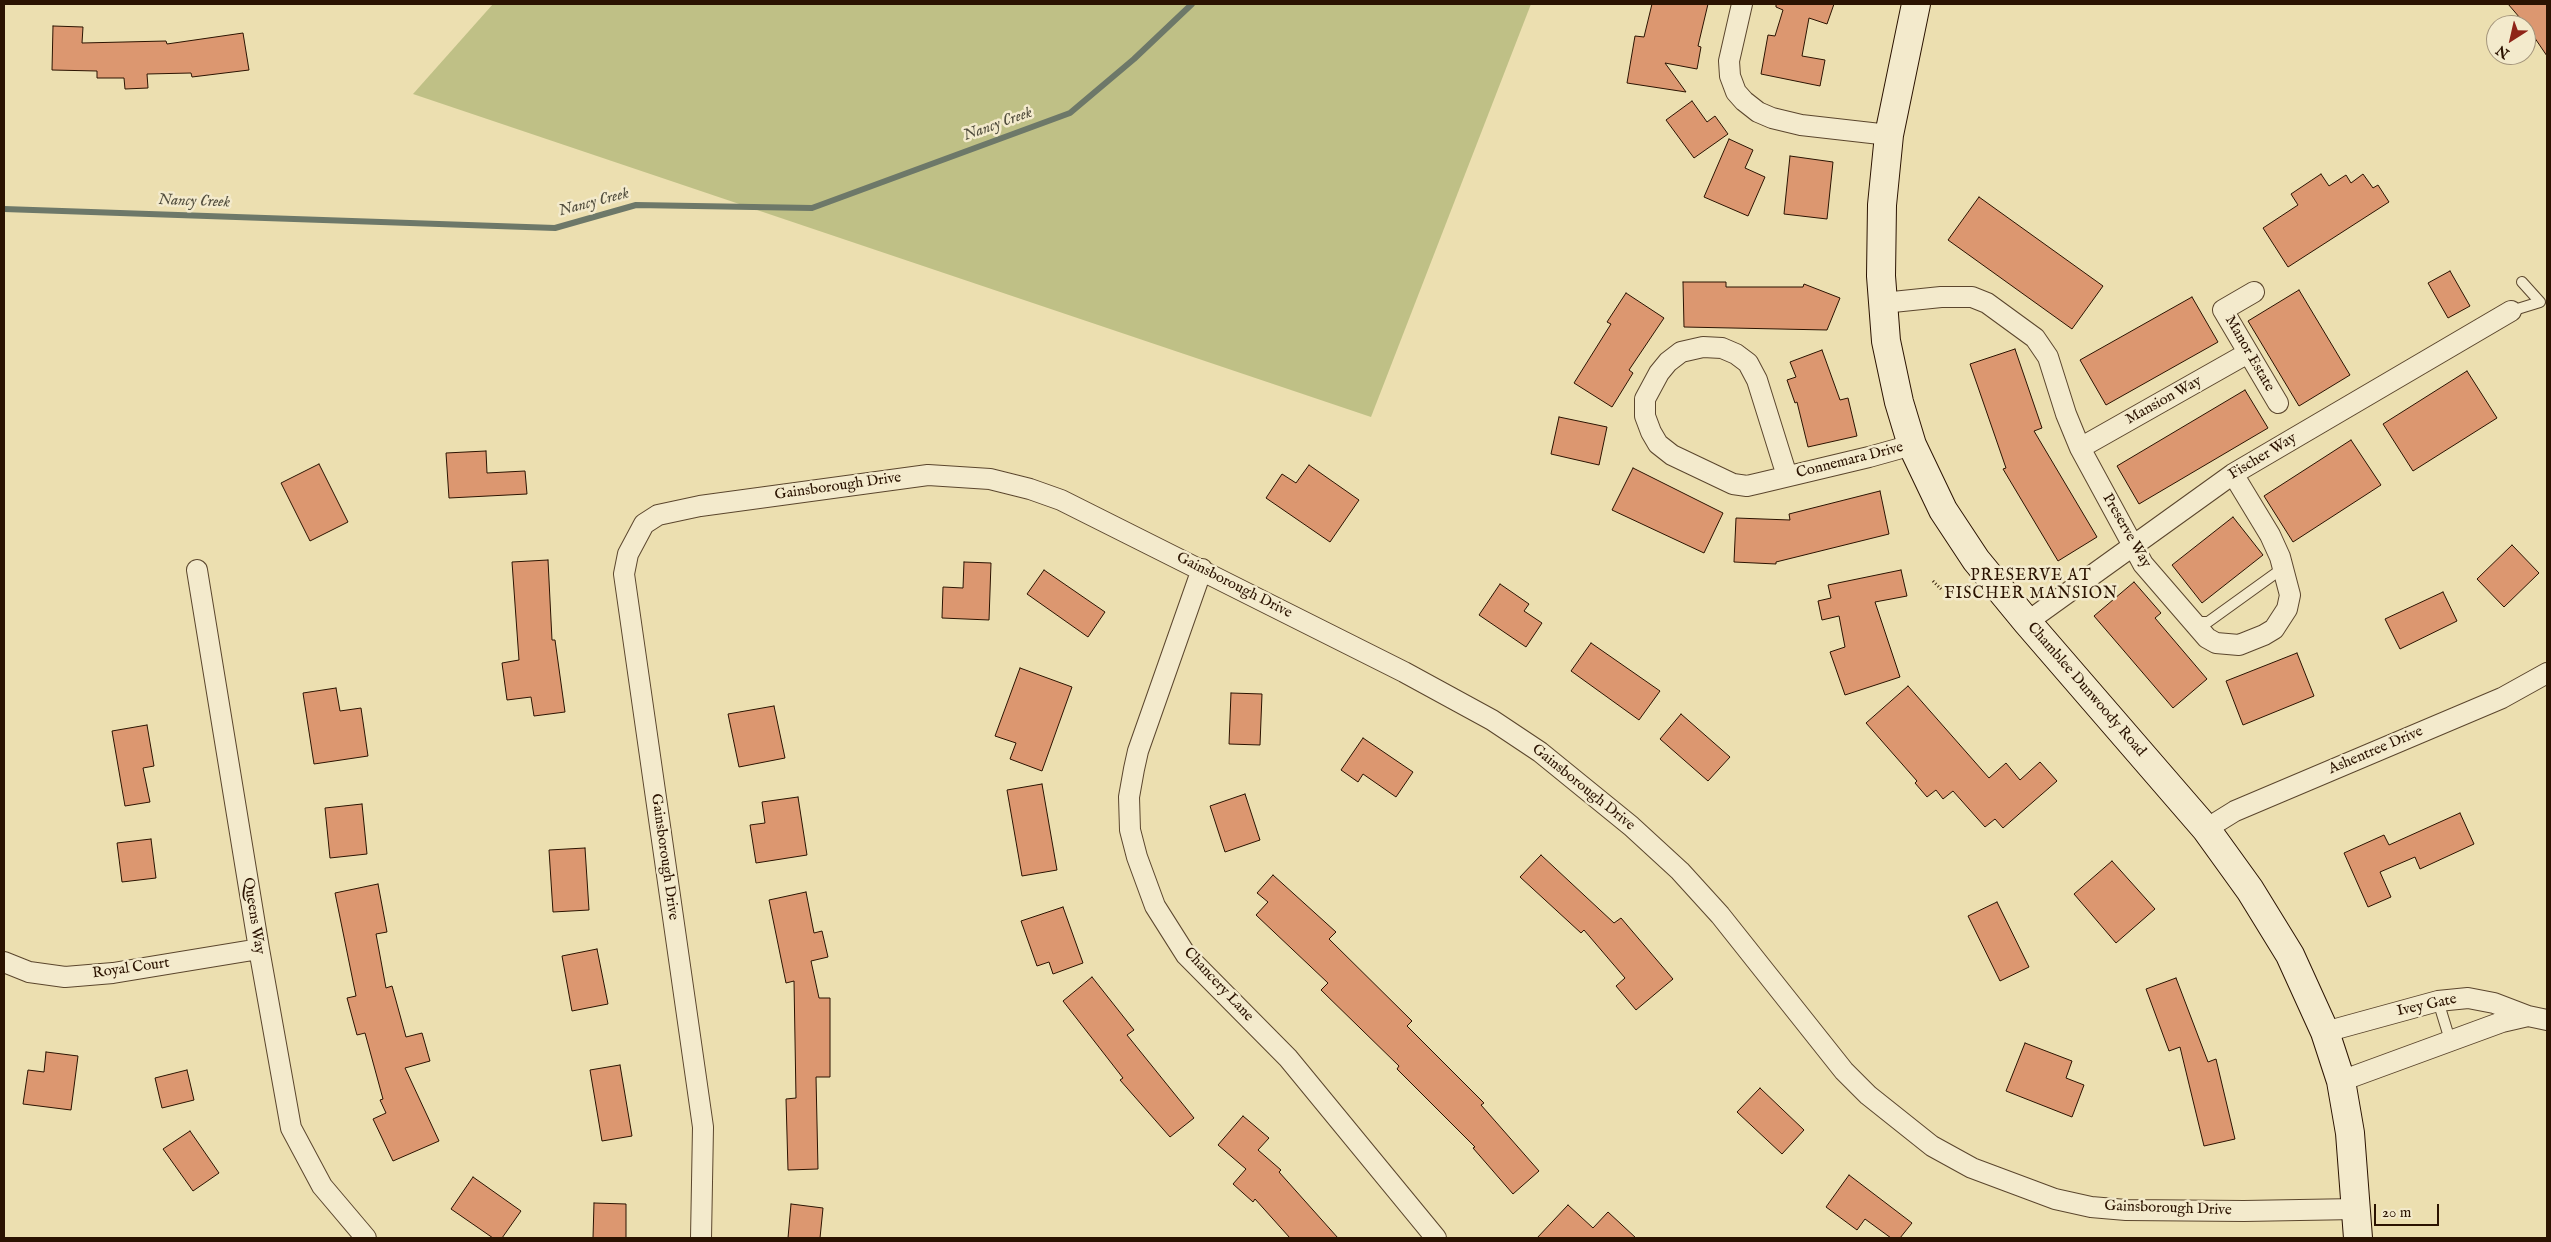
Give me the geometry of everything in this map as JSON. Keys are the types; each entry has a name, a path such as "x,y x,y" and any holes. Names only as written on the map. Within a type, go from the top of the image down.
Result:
{"street":[{"path":"1742,4 1729,61 1730,76 1736,92 1744,101 1758,112 1782,120 1889,135"},
{"name":"Chamblee Dunwoody Road","path":"1916,4 1889,135 1882,205 1883,302 1886,341 1898,402 1912,445 1943,510 1976,560 2027,622 2206,829 2272,925 2302,978 2325,1032 2341,1081 2350,1133 2358,1238"},
{"name":"Manor Estate","path":"2254,292 2223,310 2278,403"},
{"name":"Preserve Way","path":"1883,302 1941,297 1972,297 1987,303 2035,338 2048,357 2066,414 2080,448 2143,564 2207,638 2216,643 2239,645 2274,629 2288,609 2290,595 2283,568 2262,520 2233,474"},
{"name":"Fischer Way","path":"2027,622 2233,474 2511,311"},
{"name":"Connemara Drive","path":"1788,476 1757,380 1748,363 1736,354 1722,348 1703,347 1681,352 1668,362 1659,373 1645,399 1645,416 1658,444 1672,455 1733,484 1747,486 1788,476 1912,445"},
{"name":"Mansion Way","path":"2080,448 2248,353"},
{"name":"Gainsborough Drive","path":"701,1238 703,1127 624,574 628,554 644,524 658,515 700,506 928,475 990,479 1030,489 1061,500 1202,569 1404,672 1492,720 1540,752 1610,808 1680,871 1720,915 1844,1071 1868,1095 1932,1146 1972,1168 2055,1199 2108,1208 2234,1211 2356,1209"},
{"name":"Chancery Lane","path":"1202,569 1138,750 1129,797 1130,830 1137,857 1155,906 1186,955 1288,1058 1436,1238"},
{"name":"Queens Way","path":"197,570 258,949 291,1128 322,1186 366,1238"},
{"name":"Ashentree Drive","path":"2206,829 2235,811 2502,698 2547,673"},
{"name":"Royal Court","path":"4,962 29,972 64,977 113,974 258,949"},
{"name":"Ivey Gate","path":"2325,1032 2438,1001 2468,998 2482,999 2538,1018"},
{"name":"Ivey Gate","path":"2341,1081 2502,1022 2538,1018"}],"lane":[{"path":"2511,311 2540,302 2522,282"},
{"path":"2192,621 2208,622 2283,568"},
{"path":"2438,1001 2450,1040"}],"path":[{"path":"1933,581 1941,588"}],"green space":[{"path":"493,4 1531,4 1371,417 413,94"}],"building":[{"path":"1652,4 1708,4 1698,46 1701,47 1697,69 1665,63 1686,92 1627,83 1635,36 1644,37"},
{"path":"1776,4 1834,4 1827,24 1809,18 1802,56 1825,60 1820,86 1761,74 1768,35 1775,36 1783,10 1776,7"},
{"path":"2508,4 2547,4 2547,56 2536,40 2536,15 2517,15"},
{"path":"53,26 83,27 82,43 166,41 167,44 243,33 249,70 192,77 191,73 147,74 148,88 125,89 124,78 97,78 97,71 52,70"},
{"path":"1692,101 1707,122 1715,116 1728,134 1694,158 1666,120"},
{"path":"1729,139 1753,150 1745,168 1765,177 1748,216 1704,197"},
{"path":"1790,156 1833,162 1827,219 1784,214"},
{"path":"2321,174 2329,186 2346,175 2351,183 2363,174 2373,188 2378,185 2389,202 2288,267 2263,228 2298,205 2291,194"},
{"path":"1979,197 2103,286 2072,329 1948,240"},
{"path":"2450,271 2470,306 2448,318 2428,283"},
{"path":"1683,282 1726,282 1726,287 1803,287 1804,284 1840,298 1827,330 1684,327"},
{"path":"2299,290 2350,375 2299,406 2248,321"},
{"path":"1626,293 1664,318 1629,370 1633,373 1612,407 1574,383 1611,324 1607,322"},
{"path":"2192,297 2218,342 2106,405 2080,360"},
{"path":"2015,349 2042,428 2034,431 2097,537 2058,561 2003,469 2006,468 1970,364"},
{"path":"1822,350 1840,400 1848,398 1857,436 1808,447 1797,402 1795,403 1787,380 1796,377 1790,362"},
{"path":"2467,371 2497,418 2413,471 2383,424"},
{"path":"2245,390 2268,428 2139,504 2117,466"},
{"path":"1559,417 1607,427 1599,465 1551,454"},
{"path":"2351,440 2381,485 2293,542 2264,496"},
{"path":"486,451 487,473 525,471 527,494 449,498 446,453"},
{"path":"319,464 348,522 310,541 281,483"},
{"path":"1309,465 1359,500 1330,542 1266,498 1282,474 1296,483"},
{"path":"1633,468 1723,513 1704,553 1612,510"},
{"path":"1880,491 1889,534 1776,562 1776,564 1734,562 1736,518 1790,520 1789,514"},
{"path":"2233,517 2263,555 2202,603 2172,565"},
{"path":"2512,545 2539,573 2504,607 2477,579"},
{"path":"548,560 552,640 555,640 565,712 534,716 531,697 507,700 502,663 519,660 512,562"},
{"path":"964,562 991,563 989,620 942,618 943,587 963,588"},
{"path":"1044,570 1105,612 1088,637 1027,594"},
{"path":"1901,570 1907,596 1875,602 1900,677 1845,695 1830,652 1845,647 1839,616 1822,620 1818,601 1831,598 1828,585"},
{"path":"2134,582 2161,613 2155,618 2207,679 2173,708 2094,616"},
{"path":"1500,584 1529,604 1524,611 1542,623 1526,647 1479,615"},
{"path":"2443,592 2457,621 2400,649 2385,619"},
{"path":"1591,643 1660,691 1639,720 1571,671"},
{"path":"2297,653 2314,696 2243,725 2226,681"},
{"path":"1020,668 1072,687 1042,771 1010,759 1016,743 995,736"},
{"path":"1908,686 1989,778 2006,763 2020,780 2040,762 2057,781 2003,828 1995,819 1985,827 1953,791 1943,799 1936,790 1927,797 1915,783 1917,781 1866,723"},
{"path":"336,688 340,711 361,708 368,756 314,764 303,693"},
{"path":"1231,693 1262,694 1260,745 1229,744"},
{"path":"774,706 785,758 739,767 728,714"},
{"path":"1681,714 1730,757 1708,781 1660,739"},
{"path":"147,725 154,766 143,768 150,802 125,806 112,731"},
{"path":"1363,738 1413,772 1396,797 1363,774 1358,782 1341,770"},
{"path":"1042,784 1057,870 1022,876 1007,790"},
{"path":"1245,794 1260,840 1225,852 1210,806"},
{"path":"798,797 807,855 756,863 750,825 765,823 762,802"},
{"path":"362,804 367,854 330,858 325,808"},
{"path":"2460,813 2474,844 2420,869 2415,857 2380,872 2391,897 2368,907 2344,853 2384,835 2389,845"},
{"path":"151,839 156,878 122,882 117,843"},
{"path":"585,848 589,910 553,912 549,850"},
{"path":"1541,855 1614,923 1621,918 1673,979 1636,1010 1616,986 1625,978 1584,930 1581,933 1520,877"},
{"path":"2112,861 2155,909 2116,943 2074,894"},
{"path":"1273,875 1336,932 1329,939 1412,1021 1407,1026 1484,1103 1481,1105 1539,1171 1513,1194 1473,1148 1475,1147 1397,1069 1399,1066 1321,990 1328,983 1256,915 1268,902 1257,893"},
{"path":"378,884 387,932 376,934 386,988 392,986 406,1037 422,1033 430,1061 405,1068 439,1141 393,1161 373,1119 386,1113 380,1100 383,1099 365,1033 357,1035 347,998 356,996 335,893"},
{"path":"806,892 814,933 822,931 828,957 811,961 819,998 830,998 830,1077 816,1077 818,1169 788,1170 786,1099 796,1098 794,981 786,983 769,900"},
{"path":"1997,902 2029,967 2000,981 1968,916"},
{"path":"1063,907 1083,963 1053,974 1049,962 1037,966 1021,921"},
{"path":"597,949 608,1004 572,1011 562,956"},
{"path":"1092,977 1134,1030 1127,1035 1194,1118 1170,1137 1120,1080 1123,1078 1063,1001"},
{"path":"2176,978 2208,1062 2216,1059 2235,1139 2204,1146 2180,1047 2169,1051 2146,989"},
{"path":"2025,1043 2072,1061 2066,1078 2084,1085 2072,1117 2006,1091"},
{"path":"46,1052 78,1056 71,1110 23,1104 28,1070 44,1072"},
{"path":"620,1065 632,1136 602,1141 590,1070"},
{"path":"187,1070 194,1100 162,1108 155,1078"},
{"path":"1760,1088 1804,1130 1782,1154 1737,1112"},
{"path":"1243,1116 1269,1138 1258,1150 1281,1170 1279,1172 1338,1238 1290,1238 1255,1199 1253,1202 1233,1184 1246,1169 1218,1145"},
{"path":"190,1131 219,1173 193,1191 163,1149"},
{"path":"1849,1175 1912,1223 1900,1238 1891,1238 1865,1219 1857,1230 1826,1207"},
{"path":"473,1177 521,1211 502,1238 493,1238 451,1209"},
{"path":"594,1203 626,1204 626,1238 593,1238"},
{"path":"791,1204 823,1208 820,1238 788,1238"},
{"path":"1568,1205 1593,1228 1608,1212 1636,1238 1537,1238"}],"waterway":[{"name":"Nancy Creek","path":"4,209 555,228 636,205 812,208 1070,113 1134,59 1192,4"}],"district":[{"name":"PRESERVE AT FISCHER MANSION","path":"2031,586"}]}
